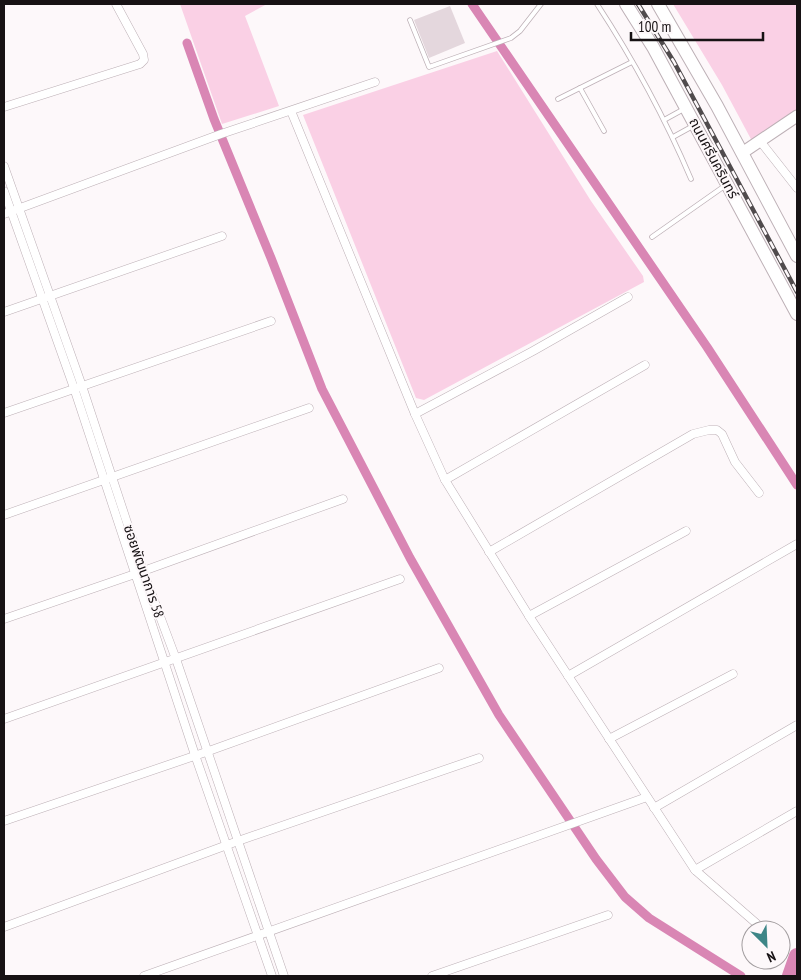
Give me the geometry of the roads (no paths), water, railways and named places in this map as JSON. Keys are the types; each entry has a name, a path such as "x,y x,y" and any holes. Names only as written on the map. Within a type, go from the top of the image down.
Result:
{"main road":[{"name":"ถนนศรีนครินทร์","path":"626,4 654,47 797,314"},
{"name":"ถนนศรีนครินทร์","path":"658,4 742,153 797,256"}],"street":[{"path":"4,107 140,64 144,60 143,54 116,4"},
{"path":"11,211 221,134 375,82"},
{"path":"291,111 415,414 445,480 529,616 695,870 752,920"},
{"path":"742,153 797,116"},
{"path":"760,141 797,188"},
{"name":"ซอยพัฒนาการ 58","path":"4,166 11,211"},
{"name":"ซอยพัฒนาการ 58","path":"4,190 46,296 78,387 139,572 165,663 195,755 272,976"},
{"path":"4,312 222,236"},
{"path":"415,414 628,298"},
{"path":"4,413 271,322"},
{"path":"445,480 645,365"},
{"path":"4,515 309,408"},
{"path":"488,552 692,434 709,430 717,430 722,434 735,462 759,493"},
{"path":"4,618 343,499"},
{"path":"529,616 686,531"},
{"path":"568,676 797,544"},
{"name":"ซอยพัฒนาการ 58","path":"139,572 176,659 206,752 284,976"},
{"path":"4,719 400,580"},
{"path":"4,821 206,752 440,668"},
{"path":"609,739 733,674"},
{"path":"654,808 797,726"},
{"path":"4,926 238,841 479,758"},
{"path":"144,976 647,797"},
{"path":"695,870 797,810"},
{"path":"432,976 608,915"}],"lane":[{"path":"410,20 429,67 511,38 520,32 541,4"},
{"path":"597,4 664,120 691,179"},
{"path":"558,99 632,62"},
{"path":"580,88 604,131"},
{"path":"664,120 687,108"},
{"path":"673,137 696,124"},
{"path":"652,237 728,184"}],"waterway":[{"path":"472,4 707,347 797,485"},
{"path":"187,43 214,119 322,389 410,558 499,715 596,859 625,897 649,918 741,976"},
{"path":"790,976 797,956"}],"railway":[{"path":"638,4 674,62 797,292"}]}
